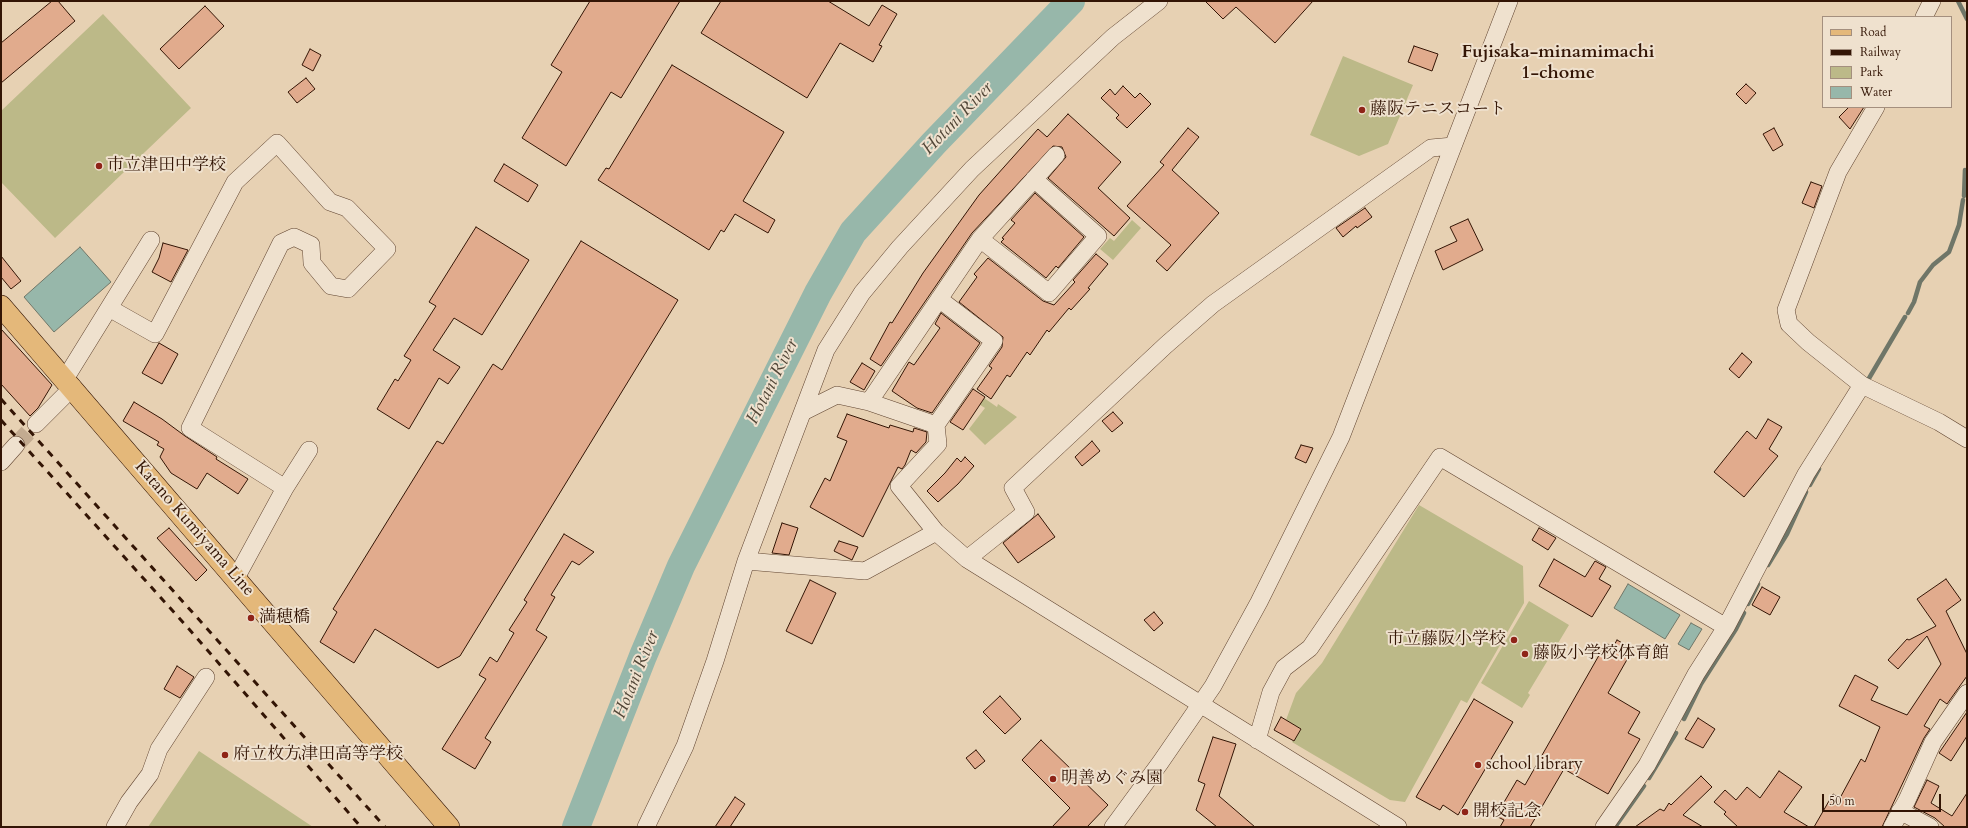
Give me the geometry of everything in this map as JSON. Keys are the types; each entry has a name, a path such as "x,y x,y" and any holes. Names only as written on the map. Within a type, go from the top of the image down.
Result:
{"main road":[{"name":"Katano Kumiyama Line","path":"1,306 69,383 449,827"}],"street":[{"path":"646,827 685,746 716,661 746,561 826,350 862,293 900,246 972,169 1113,37 1159,1"},
{"path":"1113,827 1160,763 1213,686 1259,602 1341,437 1509,1"},
{"path":"1924,16 1932,1"},
{"path":"1875,108 1838,172 1786,310 1789,324 1808,342 1862,385 1939,422 1967,439"},
{"path":"109,308 155,334 235,182 277,143 330,202 347,208 387,249 348,289 331,286 312,263 311,245 294,237 281,243 190,428 285,488"},
{"path":"967,559 1026,512 1013,488 1166,345 1207,309 1431,148 1453,146"},
{"path":"869,402 980,239 1056,155"},
{"path":"980,239 1049,293 1098,236 1034,179"},
{"path":"36,424 69,383 109,308 151,240"},
{"path":"939,299 994,341 936,425 938,444 899,486 936,532 967,559 1398,827"},
{"path":"1604,827 1647,765 1696,674 1726,627 1806,474 1862,385"},
{"path":"803,412 838,395 869,402 936,425"},
{"path":"1,462 16,444"},
{"path":"236,578 285,488 309,450"},
{"path":"1257,740 1271,692 1284,668 1310,648 1440,457 1726,627"},
{"path":"746,561 865,571 936,532"},
{"path":"115,827 129,802 150,774 158,749 206,677"},
{"path":"1892,827 1900,811 1908,800 1933,742 1967,693"},
{"path":"1900,811 1930,827"}],"green space":[{"path":"103,14 191,108 55,238 1,182 1,111"},
{"name":"藤阪テニスコート","path":"1343,56 1413,85 1388,144 1359,156 1310,135"},
{"path":"1132,220 1141,228 1113,260 1100,249 1110,238 1114,241"},
{"path":"974,391 997,407 998,404 1017,417 985,445 969,429 985,408 969,398"},
{"path":"1419,505 1523,566 1524,603 1467,703 1461,700 1405,802 1390,800 1292,742 1301,729 1286,720 1296,693 1322,663"},
{"name":"藤阪小学校体育館","path":"1529,601 1569,625 1528,693 1530,695 1522,708 1481,683"},
{"path":"199,751 313,827 148,827"}],"water":[{"path":"80,247 111,282 54,332 24,297"},
{"path":"1628,584 1680,615 1665,639 1614,608"},
{"path":"1691,623 1702,629 1689,650 1678,644"}],"building":[{"path":"52,1 58,1 75,21 1,83 1,43"},
{"path":"590,1 680,1 621,98 611,92 566,166 522,138 562,72 551,65"},
{"path":"721,1 828,1 869,26 882,5 897,14 879,45 882,46 873,62 840,43 807,98 701,33"},
{"path":"1205,1 1313,1 1275,43 1236,7 1223,19"},
{"path":"205,6 224,26 179,69 160,49"},
{"path":"1414,46 1438,54 1432,71 1408,62"},
{"path":"310,49 321,55 313,71 302,65"},
{"path":"672,65 784,132 743,201 775,220 768,233 735,214 724,232 721,230 709,250 598,180 606,168 609,169"},
{"path":"306,78 315,89 297,103 288,92"},
{"path":"1746,84 1756,93 1746,104 1736,94"},
{"path":"1123,86 1135,98 1140,93 1151,104 1127,128 1116,118 1119,115 1101,98 1110,89 1115,95"},
{"path":"1848,108 1863,108 1850,129 1839,117"},
{"path":"1068,114 1121,162 1098,188 1130,218 1114,236 1048,178 1066,157 1062,147 1053,146 972,233 881,366 870,359 890,322 892,323 923,273 979,195 1038,129 1047,137"},
{"path":"1188,128 1199,137 1172,170 1219,213 1167,271 1156,261 1171,245 1127,206 1164,165 1160,162"},
{"path":"1774,128 1783,145 1773,151 1763,134"},
{"path":"504,164 538,185 528,202 494,181"},
{"path":"1811,182 1822,186 1814,208 1802,203"},
{"path":"1035,193 1084,237 1058,268 1056,266 1046,278 1001,242 1004,239 1002,238 1015,223 1011,220"},
{"path":"1365,208 1372,217 1357,228 1356,226 1343,237 1336,228"},
{"path":"1468,219 1483,250 1443,270 1435,251 1457,241 1450,227"},
{"path":"476,227 529,260 482,335 454,318 433,350 460,367 448,384 439,378 409,429 377,409 395,379 398,381 411,360 404,356 436,306 429,302"},
{"path":"581,241 678,300 460,656 438,668 375,629 354,663 320,642 337,612 333,609 437,441 443,444 493,364 502,370"},
{"path":"163,243 188,250 171,282 152,272 159,258"},
{"path":"1096,254 1108,264 1088,288 1090,289 1071,310 1069,308 1049,332 1047,330 1030,355 1027,352 1010,377 1007,375 991,399 977,389 992,368 989,366 1002,347 1003,337 959,302 977,277 974,274 988,258 1043,301 1054,305 1075,282 1073,280"},
{"path":"1,256 21,281 11,289 1,277"},
{"path":"941,313 980,343 932,413 917,408 892,391 909,362 914,365 940,328 935,324"},
{"path":"1,329 52,385 38,408 30,416 1,384"},
{"path":"159,343 178,354 162,384 142,373"},
{"path":"1742,353 1752,362 1739,378 1729,369"},
{"path":"862,363 875,371 864,390 850,382"},
{"path":"973,389 985,397 963,430 950,422"},
{"path":"134,402 162,419 217,457 216,459 248,479 238,494 207,473 197,489 171,473 160,457 164,449 157,445 159,442 123,421"},
{"path":"1113,412 1123,423 1112,432 1102,421"},
{"path":"847,414 889,428 890,425 913,432 914,428 927,432 926,442 916,453 911,450 902,469 898,467 863,537 810,507 825,478 830,481 847,441 837,437"},
{"path":"1768,419 1782,427 1769,449 1778,456 1744,497 1714,472 1747,431 1756,439"},
{"path":"1092,441 1100,451 1082,466 1075,457"},
{"path":"1301,445 1313,448 1306,463 1295,458"},
{"path":"965,457 974,466 958,484 938,502 927,491 945,473 957,458 961,462"},
{"path":"1038,514 1055,537 1018,563 1003,543"},
{"path":"782,523 798,528 789,555 772,553"},
{"path":"169,528 207,570 196,581 157,538"},
{"path":"1539,528 1556,538 1548,550 1532,540"},
{"path":"564,534 594,552 579,565 572,561 551,595 555,597 536,630 547,637 485,738 491,742 475,769 442,749 486,679 479,675 490,657 497,662 514,633 509,630 527,602 524,600"},
{"path":"839,541 858,547 852,560 834,551"},
{"path":"1554,559 1585,577 1595,561 1606,567 1599,579 1611,586 1592,617 1539,586"},
{"path":"1946,579 1961,600 1946,611 1967,654 1967,676 1947,704 1940,699 1924,726 1930,729 1924,738 1882,827 1814,827 1833,794 1840,798 1861,759 1865,762 1880,727 1839,706 1855,675 1878,687 1871,700 1907,715 1941,664 1927,636 1898,669 1888,660 1907,639 1909,640 1936,626 1917,599"},
{"path":"810,580 836,593 812,644 786,631"},
{"path":"1762,587 1780,597 1770,615 1752,605"},
{"path":"1154,612 1163,623 1154,631 1144,620"},
{"path":"1617,640 1633,649 1608,693 1640,712 1628,733 1640,739 1608,794 1564,769 1530,827 1500,827 1504,820 1496,816 1517,780 1525,785 1606,643 1613,647"},
{"path":"177,666 194,677 180,698 164,689"},
{"path":"1000,696 1021,719 1005,734 983,712"},
{"path":"1474,699 1513,722 1458,815 1443,805 1440,810 1416,797"},
{"path":"1967,712 1967,736 1951,761 1939,753"},
{"path":"1281,717 1301,729 1294,741 1274,730"},
{"path":"1698,718 1715,729 1703,748 1685,739"},
{"path":"1213,737 1236,744 1219,796 1255,827 1217,827 1196,810 1205,784 1198,781"},
{"path":"1041,740 1108,805 1087,827 1052,827 1070,808 1022,760"},
{"path":"976,750 985,761 975,769 966,758"},
{"path":"1779,771 1802,787 1784,812 1809,827 1738,827 1724,814 1726,812 1714,802 1725,790 1736,800 1747,787 1760,798"},
{"path":"1701,776 1712,787 1683,815 1703,827 1635,827 1660,809 1664,811 1669,803 1671,805"},
{"path":"1927,780 1939,786 1931,803 1952,816 1967,793 1967,827 1945,827 1935,818 1914,807"},
{"path":"735,797 745,804 730,827 715,827"}],"waterway":[{"name":"Hotani River","path":"576,827 643,656 681,566 818,293 853,232 934,143 1071,1"},
{"path":"1958,1 1967,19"},
{"path":"1964,196 1965,170"},
{"path":"1908,313 1914,302 1920,282 1933,265 1949,252 1959,225 1963,200"},
{"path":"1868,380 1905,317"},
{"path":"1810,485 1819,469"},
{"path":"1768,565 1787,534 1806,492"},
{"path":"1748,604 1758,584"},
{"path":"1684,719 1701,684 1736,629 1744,613"},
{"path":"1649,778 1676,733"},
{"path":"1615,827 1644,786"}],"tunnel":[{"path":"16,445 36,424"}],"railway":[{"path":"1,399 385,827"},
{"path":"1,420 189,629 361,827"}],"place":[{"name":"藤阪テニスコート","path":"1362,110"},
{"name":"市立津田中学校","path":"99,166"},
{"name":"満穂橋","path":"251,618"},
{"name":"市立藤阪小学校","path":"1514,640"},
{"name":"藤阪小学校体育館","path":"1525,654"},
{"name":"府立枚方津田高等学校","path":"225,755"},
{"name":"school library","path":"1478,765"},
{"name":"明善めぐみ園","path":"1053,779"},
{"name":"開校記念","path":"1465,812"}],"district":[{"name":"Fujisaka-minamimachi 1-chome","path":"1558,63"}]}
